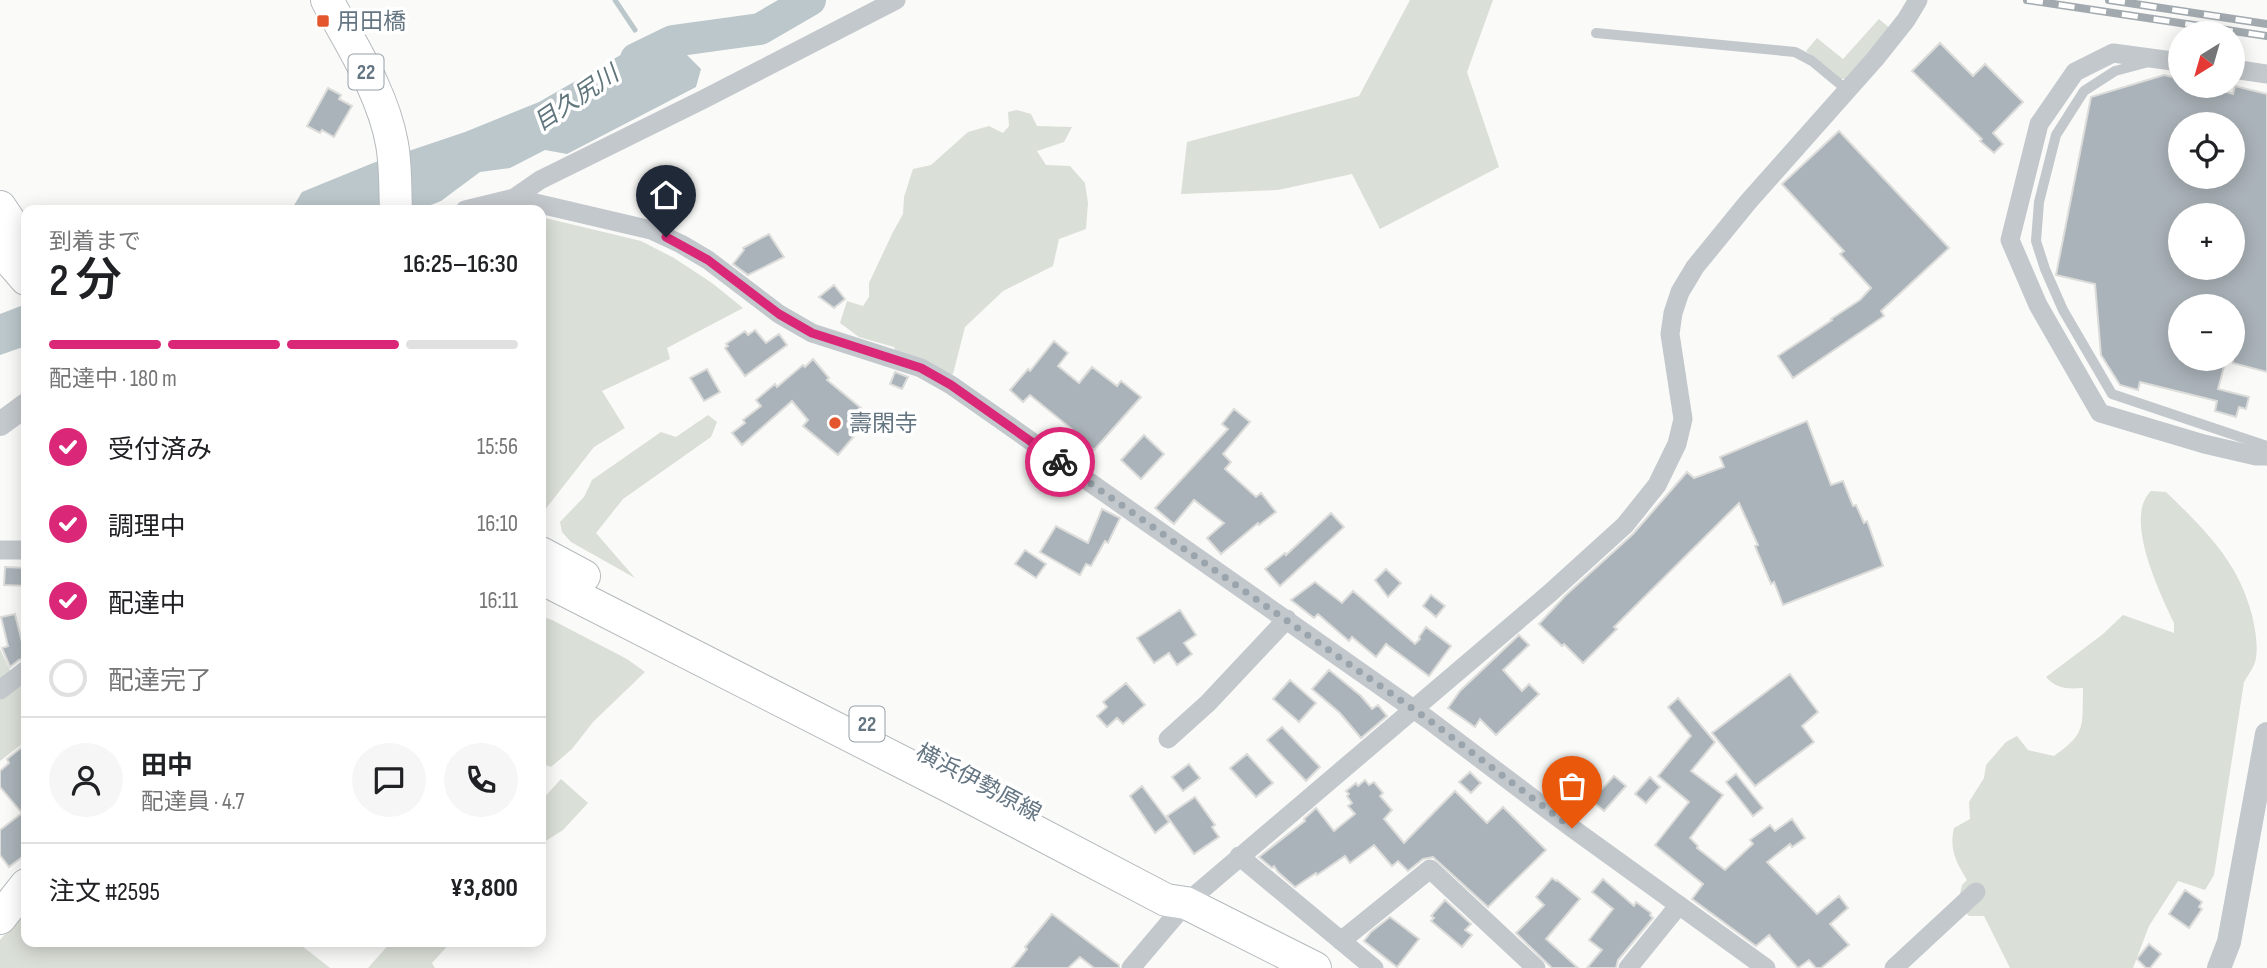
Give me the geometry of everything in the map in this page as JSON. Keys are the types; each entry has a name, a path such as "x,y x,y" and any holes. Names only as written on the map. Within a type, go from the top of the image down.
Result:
{"main road":[{"name":"22","path":"327,0 371,81 386,119 393,150 396,205"},
{"path":"0,207 21,238"},
{"path":"0,249 21,273"},
{"name":"横浜伊勢原線","path":"546,556 1162,879 1174,886 1186,903"},
{"name":"横浜伊勢原線","path":"546,581 1166,900 1186,903 1315,968"},
{"path":"0,918 21,892"}],"street":[{"path":"485,205 514,198 540,180 896,0"},
{"path":"1131,968 1186,903 1415,710 1625,525 1657,485 1677,444 1683,419 1670,334 1680,292 1695,267 1906,20 1918,0"},
{"path":"2168,60 2113,54 2075,72 2039,124 2010,240 2038,305 2100,413 2204,444 2267,456"},
{"path":"2245,71 2267,74"},
{"path":"514,198 544,205"},
{"path":"546,205 651,230 708,260 779,314 812,333 921,368 951,385 1415,710 1766,968"},
{"path":"0,424 21,409"},
{"path":"0,550 21,550"},
{"path":"1168,738 1208,703 1287,619"},
{"path":"0,690 21,674"},
{"path":"2219,968 2228,942 2267,734"},
{"path":"1239,856 1374,968"},
{"path":"1341,941 1430,869 1536,968"},
{"path":"1894,968 1976,892"},
{"path":"1628,968 1679,905"}],"lane":[{"path":"1596,33 1795,52 1812,61 1847,90"},
{"path":"2157,59 2115,71 2084,91 2056,135 2039,202 2036,242 2063,310 2112,394 2267,446"}],"shaded area":[{"path":"1410,0 1493,0 1467,72 1499,167 1380,229 1352,174 1278,190 1181,194 1187,142 1359,96"},
{"path":"1879,19 1892,30 1849,79 1839,79 1806,51 1817,38 1843,59"},
{"path":"1017,110 1031,114 1037,126 1072,127 1064,142 1037,151 1046,165 1070,166 1085,183 1088,203 1086,229 1059,239 1053,266 1003,291 965,327 953,374 938,378 899,362 894,347 859,337 840,323 847,301 863,306 869,297 869,283 903,214 904,197 913,169 931,165 968,132 989,126 1003,133 1009,126 1008,112"},
{"path":"546,218 641,241 674,258 743,308 667,348 670,359 602,391 625,428 594,447 546,508"},
{"path":"708,415 717,422 711,437 623,499 596,533 635,578 571,542 562,532 560,522 584,497 592,480 661,432 676,437"},
{"path":"2151,491 2166,492 2229,562 2246,596 2255,631 2256,658 2244,682 2214,875 2205,890 2178,881 2149,926 2133,968 2010,968 1984,916 1969,916 1958,903 1962,885 1967,880 1954,855 1954,828 1970,819 1969,802 1984,778 1986,765 2006,742 2017,736 2028,750 2054,756 2077,734 2082,720 2083,688 2063,687 2046,677 2103,634 2123,615 2174,633 2174,623 2153,575 2142,537 2143,503"},
{"path":"546,618 627,659 645,672 593,722 572,749 551,767 546,765"},
{"path":"0,649 12,674 21,678 21,745 0,761"},
{"path":"561,779 588,803 563,830 546,841 546,796"},
{"path":"21,915 21,947 303,947 330,968 0,968 0,940"},
{"path":"387,947 446,947 432,963 435,968 368,968"}],"water":[{"path":"657,34 673,41 701,69 696,87 567,154 545,150 510,168 480,172 441,201 431,205 294,205 302,192 539,102"},
{"path":"21,306 21,348 0,355 0,314"}],"building":[{"path":"1940,43 1973,76 1985,64 2023,102 1993,133 2003,144 1994,153 1912,71"},
{"path":"2164,75 2168,76 2168,98 2245,98 2245,88 2267,94 2267,372 2245,366 2245,294 2168,294 2168,371 2223,371 2218,389 2249,397 2246,409 2239,407 2236,417 2215,411 2217,401 2140,382 2138,390 2120,385 2101,355 2095,284 2056,275 2091,97"},
{"path":"328,88 341,95 339,99 352,106 334,137 307,126"},
{"path":"1839,131 1949,248 1881,311 1884,316 1793,378 1778,356 1860,300 1871,288 1840,254 1844,251 1782,184"},
{"path":"769,234 784,257 748,275 733,264 743,248"},
{"path":"834,285 845,299 834,308 819,297"},
{"path":"755,330 766,343 779,334 787,345 745,376 725,348 728,346 726,344 745,331 748,335"},
{"path":"1054,341 1068,353 1058,366 1079,383 1092,367 1117,386 1121,381 1141,397 1094,450 1030,395 1023,402 1010,390 1028,369 1030,371"},
{"path":"813,359 829,378 827,380 862,409 859,413 867,421 838,455 803,426 808,420 792,401 742,445 732,433 761,406 756,400"},
{"path":"707,369 720,392 704,401 690,378"},
{"path":"895,372 908,377 902,389 890,384"},
{"path":"1234,409 1250,422 1223,454 1231,462 1225,469 1256,497 1261,493 1276,512 1259,525 1258,523 1221,554 1207,538 1224,523 1194,500 1174,524 1155,508 1228,429 1222,424"},
{"path":"1807,421 1831,485 1843,481 1853,506 1856,505 1864,523 1867,521 1883,566 1783,605 1774,582 1771,584 1755,546 1758,545 1739,503 1614,627 1617,629 1583,663 1539,624 1566,595 1633,534 1687,472 1694,478 1724,467 1720,457"},
{"path":"1144,435 1164,454 1141,479 1121,460"},
{"path":"1102,509 1120,518 1108,543 1105,541 1091,566 1086,564 1080,575 1040,552 1056,526 1088,543"},
{"path":"1331,513 1344,527 1280,586 1265,569 1285,553 1286,555"},
{"path":"1025,550 1046,564 1036,578 1015,564"},
{"path":"5,567 21,568 21,586 4,585"},
{"path":"1386,569 1401,583 1388,597 1375,580"},
{"path":"1315,582 1342,603 1353,591 1415,644 1426,627 1451,646 1429,676 1386,644 1376,657 1352,637 1349,641 1318,614 1314,618 1291,600"},
{"path":"1431,595 1445,606 1436,617 1423,606"},
{"path":"1180,610 1196,635 1184,643 1192,654 1177,665 1169,653 1154,663 1137,638"},
{"path":"15,614 21,638 21,659 10,667 2,648 8,646 1,617"},
{"path":"1519,635 1529,645 1503,670 1522,691 1529,684 1539,694 1496,735 1480,719 1475,727 1448,708 1460,691"},
{"path":"1329,670 1361,696 1372,709 1378,705 1387,716 1361,738 1340,713 1312,689"},
{"path":"1790,674 1818,712 1802,726 1814,742 1755,786 1712,733"},
{"path":"1290,680 1316,703 1299,722 1273,699"},
{"path":"1126,683 1145,705 1123,724 1117,718 1107,727 1097,716 1107,707 1103,702"},
{"path":"1678,698 1715,742 1691,771 1723,795 1690,838 1697,848 1725,870 1753,844 1750,840 1770,825 1775,831 1792,819 1805,838 1792,847 1790,844 1767,862 1817,914 1839,896 1848,908 1830,924 1849,945 1821,968 1816,968 1809,960 1798,968 1769,935 1756,946 1692,899 1703,884 1655,845 1689,802 1658,776 1691,736 1668,707"},
{"path":"1282,727 1320,767 1306,781 1267,740"},
{"path":"21,748 21,812 0,787 0,771 9,763 7,759"},
{"path":"1247,754 1273,783 1256,797 1230,768"},
{"path":"1570,763 1602,789 1614,776 1626,786 1604,811 1587,797 1582,803 1556,781"},
{"path":"1189,764 1200,778 1183,791 1172,777"},
{"path":"1470,772 1481,783 1471,793 1459,782"},
{"path":"1736,774 1763,808 1753,816 1726,782"},
{"path":"1650,777 1660,787 1646,803 1635,794"},
{"path":"1365,780 1369,785 1374,782 1383,793 1380,796 1392,810 1384,819 1404,843 1455,791 1487,823 1503,807 1546,850 1488,907 1433,857 1423,859 1408,871 1398,861 1392,866 1374,845 1350,863 1345,856 1295,887 1274,866 1272,868 1259,857 1305,821 1316,808 1334,831 1355,814 1348,806 1352,803 1346,791"},
{"path":"1142,786 1169,822 1155,833 1130,796"},
{"path":"1195,797 1215,825 1212,827 1219,837 1194,854 1167,816"},
{"path":"21,814 21,858 9,867 0,855 0,830"},
{"path":"1552,878 1580,899 1546,939 1578,968 1552,968 1516,933 1544,905 1536,897"},
{"path":"1603,879 1634,906 1636,902 1651,913 1653,918 1618,960 1616,968 1587,968 1602,950 1589,940 1613,909 1592,892"},
{"path":"2185,890 2202,902 2199,907 2202,909 2189,928 2169,914"},
{"path":"1445,900 1471,924 1465,930 1472,935 1462,947 1431,921 1434,918 1431,916"},
{"path":"1052,914 1119,965 1119,968 1094,968 1080,957 1068,968 1012,968"},
{"path":"1390,917 1419,939 1397,967 1364,941"},
{"path":"2149,944 2161,954 2150,968 2146,968 2137,959"}],"waterway":[{"path":"615,0 635,30"},
{"name":"目久尻川","path":"636,59 673,41 760,29 810,0"}],"railway":[{"path":"2027,0 2267,36"},
{"path":"2109,0 2267,24"}],"way so far":[{"path":"1060,462 1429,720 1572,828"}],"place":[{"name":"用田橋","path":"323,21"},
{"name":"壽閑寺","path":"835,423"}],"route":[{"path":"666,237 708,260 779,314 812,333 921,368 951,385 1060,462"}]}
